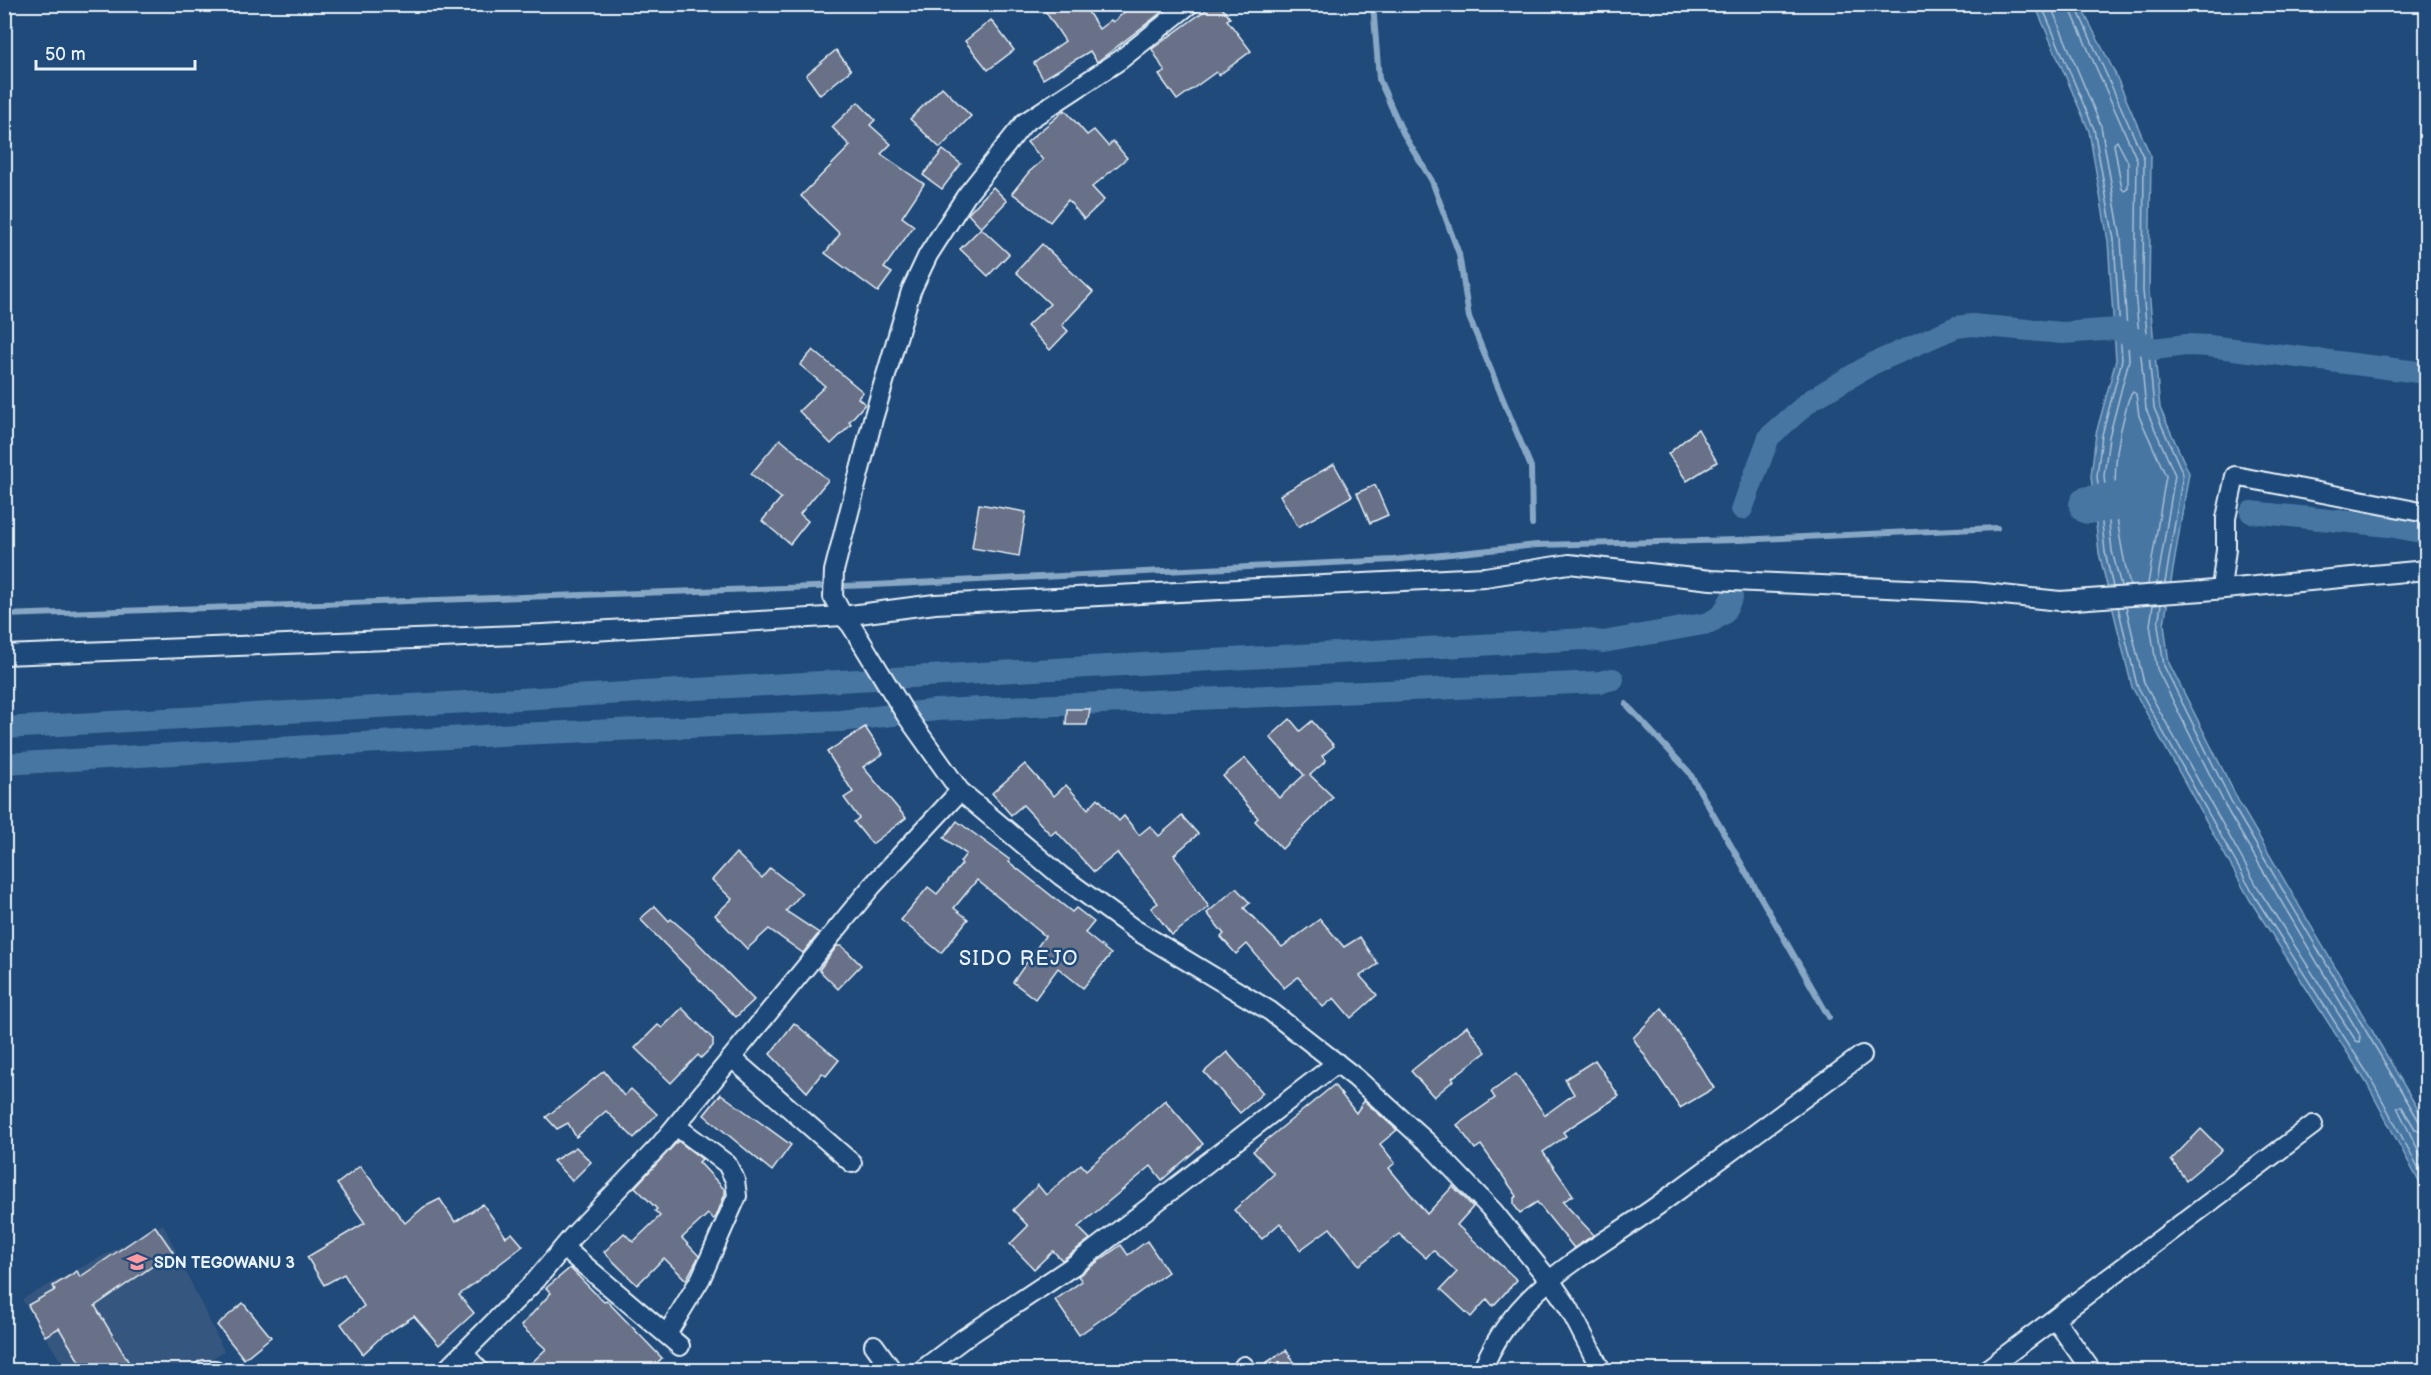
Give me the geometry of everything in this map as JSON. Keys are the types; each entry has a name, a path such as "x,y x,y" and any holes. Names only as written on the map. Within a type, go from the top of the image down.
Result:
{"street":[{"path":"1190,4 1120,60 1024,123 966,196 928,255 910,291 873,419 834,571 833,597 906,715 960,791 1061,876 1134,929 1270,1011 1337,1063 1429,1144 1494,1211 1549,1278 1569,1308 1600,1371"},
{"path":"2212,590 2226,549 2226,518 2235,476 2427,513"},
{"path":"4,656 531,635 843,616 935,604 1485,577 1536,567 1569,564 1767,584 1893,588 2060,601 2212,590 2427,570"},
{"path":"446,1371 564,1248 676,1126 872,886 960,791"},
{"path":"1482,1371 1512,1318 1549,1278 1650,1211 1862,1055"},
{"path":"732,1059 852,1163"},
{"path":"922,1371 963,1339 1073,1266 1337,1063"},
{"path":"1986,1371 2313,1125"},
{"path":"564,1248 673,1340 737,1196 735,1180 727,1164 676,1126"},
{"path":"2055,1318 2091,1371"},
{"path":"874,1345 892,1371"},
{"path":"464,1354 478,1371"},
{"path":"204,1371 215,1371"}],"shaded area":[{"name":"SDN TEGOWANU 3","path":"163,1224 224,1351 194,1370 66,1370 22,1299"}],"water":[{"path":"2035,5 2080,5 2114,71 2151,157 2149,291 2160,408 2189,473 2164,624 2169,663 2241,806 2426,1123 2426,1195 2366,1082 2250,900 2132,687 2099,553 2091,476 2096,434 2116,360 2108,241 2089,131"}],"building":[{"path":"1055,4 1083,4 1099,29 1111,20 1113,22 1134,4 1164,4 1167,8 1097,62 1090,51 1043,79 1034,63 1065,41 1045,11"},
{"path":"1214,4 1219,4 1230,18 1227,20 1251,51 1219,75 1216,72 1177,100 1159,75 1165,72 1152,49"},
{"path":"991,20 1014,50 988,70 965,41"},
{"path":"836,50 851,70 820,95 806,75"},
{"path":"942,87 971,116 940,148 910,119"},
{"path":"858,102 875,120 870,125 891,144 881,154 924,184 902,217 914,226 884,268 892,273 878,292 825,253 840,234 801,196 850,146 832,127"},
{"path":"1065,110 1087,135 1094,130 1108,146 1113,141 1127,158 1092,187 1104,200 1084,219 1068,200 1050,222 1012,193 1029,172 1043,160 1027,142"},
{"path":"943,150 961,164 942,189 923,175"},
{"path":"993,187 1007,201 981,228 968,214"},
{"path":"981,228 1009,254 988,276 960,249"},
{"path":"1042,244 1093,292 1062,325 1068,331 1050,350 1027,326 1050,304 1016,272"},
{"path":"813,350 863,392 858,398 865,404 849,422 851,425 831,444 799,411 825,386 800,365"},
{"path":"1698,429 1717,462 1687,481 1668,454"},
{"path":"780,439 828,480 800,514 808,521 790,544 762,521 781,498 751,474"},
{"path":"1334,464 1352,496 1298,527 1280,495"},
{"path":"1375,485 1388,515 1370,523 1357,493"},
{"path":"979,504 1026,512 1019,556 972,548"},
{"path":"1067,709 1090,709 1087,725 1066,725"},
{"path":"1290,719 1300,731 1312,721 1334,746 1322,756 1326,761 1310,775 1333,797 1282,849 1255,821 1258,818 1223,776 1245,758 1279,798 1304,775 1270,737"},
{"path":"865,727 883,754 863,767 906,818 872,844 854,822 859,818 844,798 853,792 827,752"},
{"path":"1025,764 1054,796 1066,785 1088,809 1098,798 1119,821 1124,816 1139,835 1150,826 1159,836 1182,816 1198,834 1174,855 1209,907 1172,935 1151,908 1158,903 1117,853 1094,872 1056,831 1051,835 1023,805 1011,815 992,793"},
{"path":"957,821 1010,860 1009,862 1072,912 1076,908 1094,922 1085,933 1111,954 1083,988 1058,968 1035,999 1013,982 1045,936 977,880 954,908 968,919 941,953 901,920 928,887 937,894 962,864 960,862 966,854 944,838"},
{"path":"736,853 762,878 770,868 802,893 786,911 819,933 803,953 769,929 747,949 715,915 732,899 712,880"},
{"path":"1236,888 1250,903 1244,908 1282,947 1320,919 1344,947 1360,937 1378,964 1360,976 1377,995 1351,1018 1334,998 1323,1007 1298,977 1284,988 1247,944 1236,954 1221,937 1224,934 1207,913"},
{"path":"655,906 669,921 671,919 692,937 754,1000 736,1017 640,919"},
{"path":"837,946 842,946 861,965 838,989 819,970"},
{"path":"682,1008 713,1039 713,1046 701,1058 698,1055 671,1083 635,1048 658,1025 662,1028"},
{"path":"1662,1008 1714,1088 1680,1108 1633,1038"},
{"path":"794,1023 839,1060 826,1076 822,1073 807,1092 770,1054"},
{"path":"1467,1026 1486,1052 1452,1078 1454,1080 1434,1097 1411,1071"},
{"path":"1227,1052 1263,1093 1240,1113 1204,1072"},
{"path":"1595,1060 1619,1096 1563,1132 1566,1136 1543,1152 1573,1195 1563,1202 1594,1235 1574,1248 1537,1202 1520,1213 1514,1205 1514,1198 1517,1196 1481,1145 1475,1149 1457,1125 1495,1098 1491,1092 1516,1074 1545,1115 1574,1094 1565,1079"},
{"path":"604,1071 624,1096 631,1089 657,1114 634,1138 606,1111 576,1137 568,1123 557,1129 546,1117"},
{"path":"1334,1085 1356,1113 1364,1101 1397,1130 1380,1144 1395,1163 1389,1168 1427,1214 1453,1186 1473,1207 1457,1225 1517,1280 1493,1306 1487,1299 1471,1317 1441,1289 1457,1272 1433,1250 1426,1258 1399,1234 1359,1265 1330,1228 1300,1250 1280,1223 1262,1239 1234,1210 1274,1174 1253,1151"},
{"path":"721,1094 791,1145 772,1171 704,1115"},
{"path":"1165,1100 1203,1144 1162,1180 1151,1166 1078,1227 1090,1239 1062,1260 1053,1251 1034,1269 1010,1244 1028,1226 1013,1210 1038,1185 1046,1195 1081,1164 1086,1170"},
{"path":"2201,1129 2222,1150 2186,1180 2171,1160"},
{"path":"678,1141 702,1159 699,1162 725,1190 725,1194 716,1217 713,1219 708,1214 682,1238 699,1256 686,1280 664,1258 637,1285 604,1252 624,1233 633,1242 660,1216 655,1211 657,1209 635,1187"},
{"path":"576,1147 591,1162 572,1181 553,1161"},
{"path":"360,1166 405,1223 424,1207 440,1199 455,1222 483,1204 506,1237 512,1233 523,1246 459,1295 474,1313 439,1345 414,1316 381,1337 363,1354 341,1324 364,1306 344,1274 324,1285 307,1257 365,1223 337,1184"},
{"path":"155,1226 173,1252 95,1306 134,1371 85,1371 59,1328 45,1336 28,1305 55,1290 53,1286 77,1271 80,1277"},
{"path":"1147,1241 1168,1272 1079,1335 1055,1300 1082,1281 1078,1276 1121,1245 1128,1255"},
{"path":"570,1268 604,1302 606,1300 662,1358 649,1371 523,1371 546,1349 521,1326 551,1293 546,1288"},
{"path":"243,1303 271,1337 244,1359 217,1325"},
{"path":"1286,1350 1300,1371 1258,1371 1258,1368"}],"waterway":[{"path":"1373,4 1379,79 1403,133 1432,181 1459,254 1469,317 1531,467 1532,524"},
{"path":"1742,509 1769,437 1811,400 1872,364 1956,327 1972,325 2063,333 2116,329 2154,349 2186,345 2209,346 2426,373"},
{"path":"2088,505 2141,498"},
{"path":"2251,512 2389,526 2426,533"},
{"path":"4,615 873,585 1393,560 1537,545 1738,540 1997,528"},
{"path":"4,728 1585,639 1603,642 1709,623 1723,614 1732,597"},
{"path":"4,764 517,734 840,721 936,710 1600,682 1613,679"},
{"path":"1626,704 1689,772 1829,1017"}],"place":[{"name":"SDN TEGOWANU 3","path":"137,1262"}],"district":[{"name":"SIDO REJO","path":"1019,958"}]}
